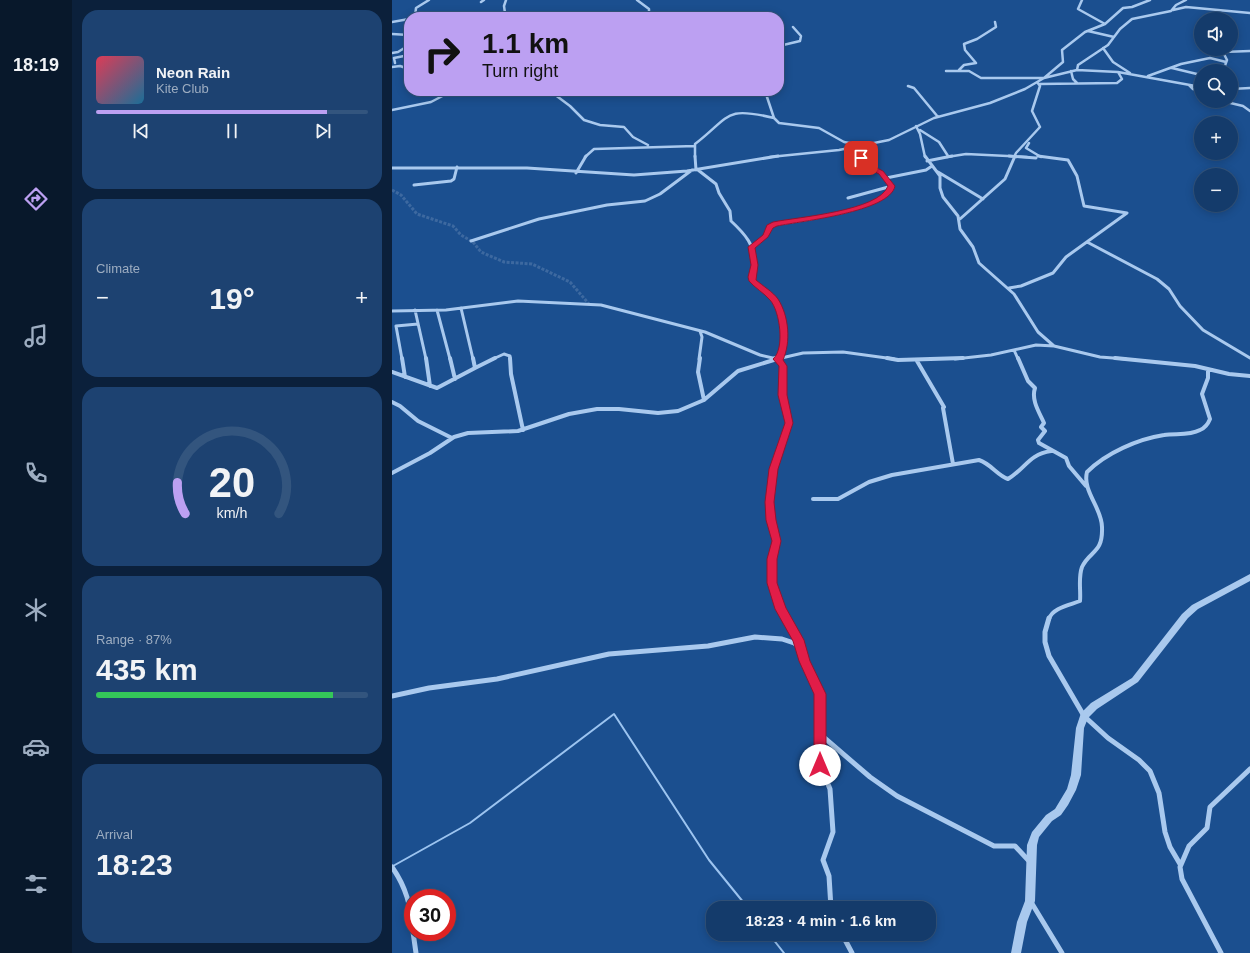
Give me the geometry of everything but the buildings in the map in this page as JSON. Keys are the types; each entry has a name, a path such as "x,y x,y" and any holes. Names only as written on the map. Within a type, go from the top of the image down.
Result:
{"street":[{"path":"416,12 416,9 429,0"},
{"path":"505,12 504,6 506,0"},
{"path":"637,0 648,8 648,12"},
{"path":"1082,0 1078,9 1105,24"},
{"path":"392,168 527,168 576,173 634,175 697,170 773,157 849,148 889,140 916,126 938,117 983,106 1038,83 1064,62 1061,53 1062,50 1088,30 1105,24 1123,8 1132,7 1150,0"},
{"path":"1173,10 1176,5 1186,0"},
{"path":"1077,70 1078,65 1085,58 1103,48 1114,37 1120,28 1135,18 1184,7 1250,13"},
{"path":"392,22 404,20"},
{"path":"960,70 964,65 976,63 965,50 964,44 974,42 982,38 984,33 996,27 996,22"},
{"path":"784,45 800,41 801,36 793,27"},
{"path":"1088,30 1114,37"},
{"path":"392,34 404,35"},
{"path":"1103,48 1113,62 1131,74"},
{"path":"392,53 404,49"},
{"path":"1147,77 1181,64 1210,58 1226,62 1227,60 1223,52 1250,51"},
{"path":"395,63 394,58 404,56"},
{"path":"392,67 400,66 404,67"},
{"path":"1171,68 1194,73"},
{"path":"946,71 960,70 974,72 981,78 1044,78 1077,70 1118,72 1194,86"},
{"path":"1070,71 1077,83"},
{"path":"1038,83 1058,85 1077,83 1117,83 1122,78 1118,72"},
{"path":"960,219 1005,179 1018,150 1040,127 1032,111 1038,83"},
{"path":"1188,85 1194,89"},
{"path":"908,86 914,88 938,117"},
{"path":"1238,89 1250,88"},
{"path":"392,110 433,102 443,96"},
{"path":"557,96 570,106 584,120 600,125 624,127 633,137 649,146"},
{"path":"767,96 774,118 779,123 819,128 844,142 864,145"},
{"path":"1238,105 1243,106 1250,111"},
{"path":"576,173 591,150 649,146 695,146 712,131 716,125 732,113 749,112 774,118"},
{"path":"916,126 939,142 948,156"},
{"path":"920,130 923,150 927,160 932,166 938,172 979,195 983,199"},
{"path":"1030,138 1026,148 1036,156 1043,158"},
{"path":"695,146 697,170 716,184 719,193 730,211 731,221 745,234 752,247 755,265 752,281 774,299 781,314 783,343 778,359"},
{"path":"849,148 859,156 864,164 878,170 892,186"},
{"path":"927,160 966,154 1068,160 1077,171 1084,206 1126,213 1063,260 1054,273 1021,286 1009,288"},
{"path":"886,178 928,169 932,166"},
{"path":"414,185 451,181 454,179 457,167"},
{"path":"471,241 539,219 607,205 646,201 660,194 692,170"},
{"path":"938,172 943,197 960,219 960,229 973,247 980,263 1009,288 1019,300 1036,329 1046,341 1054,346"},
{"path":"752,247 766,236 767,230 773,225 863,208 878,201 891,189 892,186"},
{"path":"848,198 892,186"},
{"path":"979,195 987,196"},
{"path":"1087,242 1157,279 1172,292 1180,306 1203,330 1250,358"},
{"path":"392,311 438,310 518,301 589,304 610,307 718,336 760,355 778,359 783,366 783,395 789,423 773,469 769,502 771,520 776,541 772,559 772,583 781,609 802,649 805,661 820,694 820,765 830,788 832,807 833,832 823,860 829,876 831,901"},
{"path":"461,308 475,368"},
{"path":"415,310 429,373 430,386"},
{"path":"438,310 455,379"},
{"path":"406,377 396,326 418,324"},
{"path":"700,331 702,337 698,372 704,400"},
{"path":"392,473 430,453 452,438 475,432 523,430 553,419 588,410 608,408 668,413 704,400 738,371 803,353 843,352 872,357 917,361 962,359 1036,345 1054,346 1100,357 1194,366 1208,370 1250,376"},
{"path":"1014,350 1028,381 1035,388 1034,397 1044,423 1041,426 1045,431 1038,440 1039,443 1066,458 1069,466 1086,486 1100,511 1102,521 1100,542 1096,552 1083,566 1080,574 1080,601 1060,608 1050,615 1045,632 1045,642 1049,656 1084,716 1111,740 1144,764 1150,771 1159,793 1165,832 1170,847 1180,864"},
{"path":"393,374 430,386 439,387 504,354 510,356 511,374 523,430"},
{"path":"917,361 943,408 953,464"},
{"path":"1086,486 1086,476 1092,467 1133,444 1155,437 1193,432 1204,427 1210,419 1203,397 1203,391 1209,379 1208,370"},
{"path":"392,402 400,406 418,421 452,438"},
{"path":"813,499 838,498 869,482 892,475 979,460 985,461 995,473 1008,479 1013,477 1030,458 1036,454 1051,451"},
{"path":"1016,953 1022,922 1030,901 1032,884 1032,845 1035,834 1049,818 1058,812 1071,790 1076,775 1078,742 1084,716 1094,706 1135,680 1185,616 1195,607 1248,580"},
{"path":"392,696 429,688 497,678 609,654 664,648 702,647 755,637 782,639 794,643 802,649"},
{"path":"820,735 865,773 896,796 994,846 1015,846 1025,854 1031,863"},
{"path":"1221,953 1190,895 1180,872 1180,864 1189,846 1206,828 1210,807 1250,769"},
{"path":"392,867 403,881 407,889"},
{"path":"1030,901 1062,953"},
{"path":"414,941 416,953"},
{"path":"846,941 852,953"}],"waterway":[{"path":"393,866 470,823 614,714 709,860 742,901"},
{"path":"775,941 784,953"}],"tunnel":[{"path":"392,190 401,195 417,214 453,226 461,235 473,242 481,252 504,262 532,264 570,282 589,304"}],"route":[{"path":"820,765 820,694 805,661 799,640 781,609 772,583 772,559 776,541 773,533 769,502 773,469 789,420 783,402 783,366 777,359 780,359 780,351 783,343 781,314 774,299 752,281 752,272 755,265 752,247 766,236 767,230 770,227 776,224 863,208 878,201 891,189 892,186 881,172 866,166 861,158"}]}
